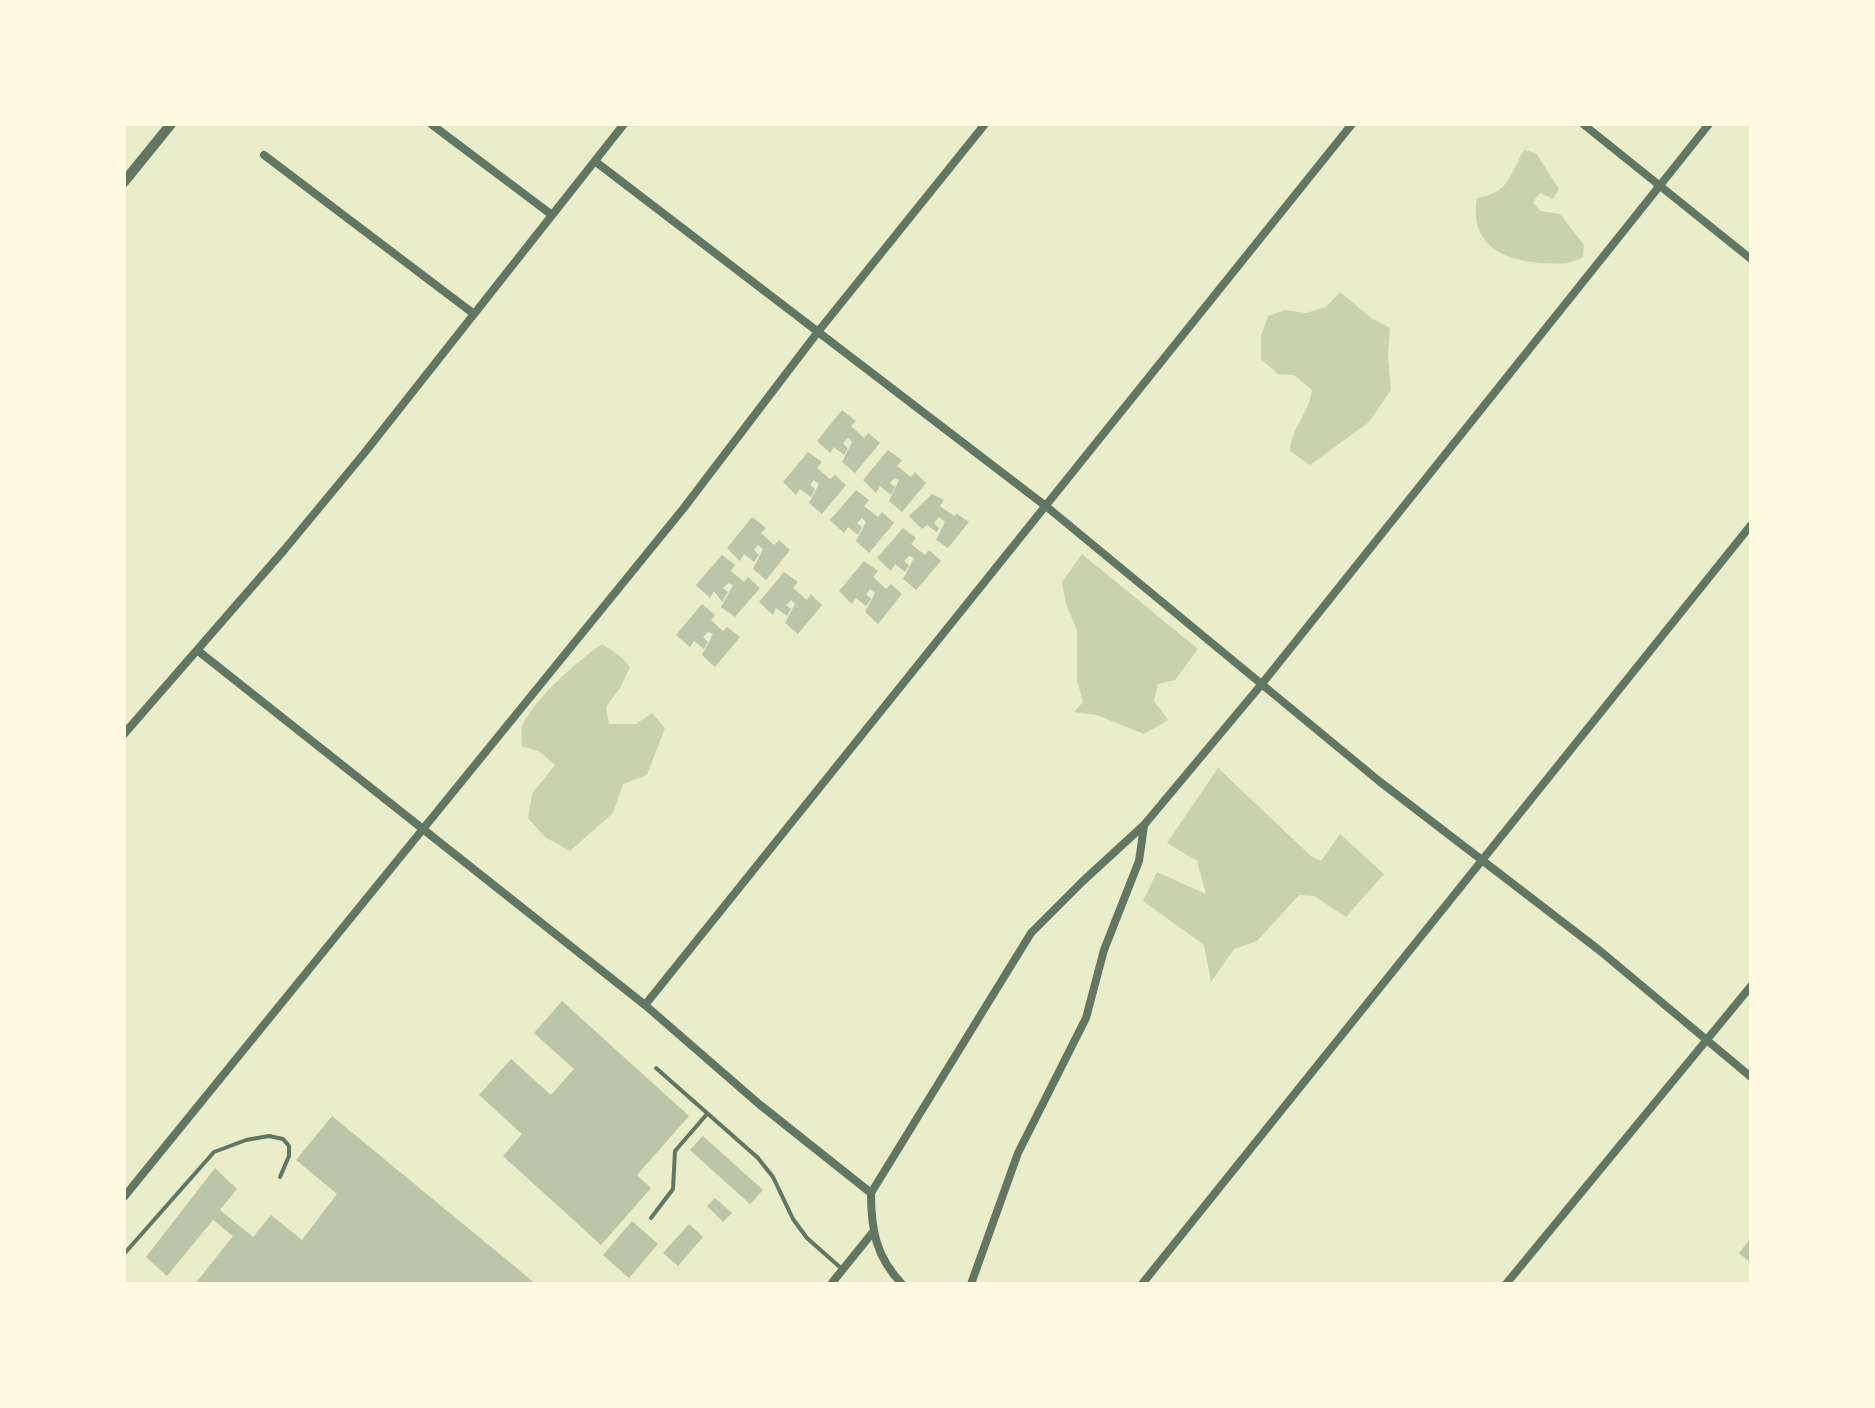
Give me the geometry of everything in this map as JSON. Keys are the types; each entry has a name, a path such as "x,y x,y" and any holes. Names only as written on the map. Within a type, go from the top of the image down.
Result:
{"street":[{"path":"124,182 171,124"},
{"path":"431,124 552,215"},
{"path":"124,734 285,549 624,124"},
{"path":"124,1197 683,509 817,333 985,124"},
{"path":"645,1005 1352,124"},
{"path":"1583,124 1751,259"},
{"path":"902,1284 879,1254 873,1232 871,1193 1031,933 1144,825 1261,685 1709,124"},
{"path":"264,155 474,314"},
{"path":"596,162 1047,507 1379,781 1599,950 1751,1077"},
{"path":"1142,1284 1751,525"},
{"path":"197,650 645,1005 759,1104 871,1193"},
{"path":"971,1284 1018,1153 1086,1018 1104,950 1139,861 1144,825"},
{"path":"1506,1284 1709,1041 1751,986"},
{"path":"831,1284 873,1232"}],"lane":[{"path":"656,1068 758,1158 773,1177 800,1229 842,1269"},
{"path":"651,1218 673,1189 675,1151 707,1114"},
{"path":"124,1254 214,1152 246,1140 269,1136 283,1139 289,1146 289,1156 280,1177"}],"green space":[{"path":"1524,150 1536,153 1559,189 1553,199 1540,193 1533,202 1540,211 1560,214 1584,245 1583,257 1563,263 1526,261 1501,253 1483,238 1476,214 1477,198 1496,192 1507,182"},
{"path":"1340,292 1371,318 1390,328 1388,355 1391,390 1369,422 1310,465 1290,451 1293,435 1312,390 1294,375 1278,374 1261,359 1261,336 1268,316 1285,310 1306,313 1326,307"},
{"path":"1082,554 1198,649 1175,680 1158,684 1154,701 1168,720 1144,734 1097,715 1074,712 1083,702 1077,680 1077,630 1066,604 1062,582"},
{"path":"602,644 630,667 606,707 609,724 636,724 652,713 665,728 647,775 623,784 613,813 570,851 545,837 528,818 532,794 555,765 540,752 522,746 522,727 545,694"},
{"path":"1218,768 1312,857 1321,861 1340,834 1384,874 1346,917 1314,896 1299,895 1257,941 1234,949 1211,982 1204,945 1143,901 1157,872 1206,894 1197,861 1167,843"}],"building":[{"path":"842,410 856,421 851,426 864,438 868,433 880,443 855,473 842,462 852,442 848,438 843,443 848,448 844,455 834,447 830,453 817,441"},
{"path":"888,450 902,460 897,466 911,477 915,472 926,483 902,512 889,501 899,480 894,478 890,483 895,487 891,495 880,486 876,493 863,480"},
{"path":"808,452 822,462 817,468 830,479 835,475 846,485 822,514 809,503 819,484 814,480 810,485 815,489 811,497 800,489 796,495 783,482"},
{"path":"856,490 869,500 864,506 878,517 882,512 894,523 869,553 856,541 866,522 862,518 857,523 862,527 858,535 848,527 844,533 830,520"},
{"path":"932,494 944,500 940,506 969,522 948,548 936,540 945,522 939,517 934,523 939,528 937,532 927,525 922,529 909,516"},
{"path":"752,517 766,528 761,533 774,545 779,540 790,550 766,580 753,569 763,549 758,545 754,550 759,555 754,562 744,554 740,561 727,548"},
{"path":"903,528 916,538 911,544 925,555 929,550 941,561 916,590 903,579 914,558 909,556 904,561 909,565 905,572 895,564 891,571 877,558"},
{"path":"722,555 735,565 731,571 744,582 748,577 760,588 735,617 721,607 733,585 728,583 723,588 728,592 722,602 714,591 710,598 696,585"},
{"path":"864,561 878,571 873,577 886,589 891,584 902,594 878,624 865,612 875,593 870,589 866,594 871,599 866,606 856,598 852,604 839,591"},
{"path":"784,572 798,582 793,588 807,600 811,594 822,605 798,634 785,623 795,604 791,600 786,605 791,609 787,616 776,608 773,615 759,602"},
{"path":"702,604 715,615 711,620 723,631 727,627 740,637 715,667 702,655 713,634 708,632 703,637 708,642 704,649 694,641 690,647 676,635"},
{"path":"562,1001 689,1116 637,1175 651,1188 601,1245 503,1156 522,1134 479,1095 511,1059 551,1095 574,1069 534,1033"},
{"path":"332,1116 536,1284 195,1284 233,1236 213,1220 167,1276 146,1257 215,1168 237,1189 220,1210 253,1237 271,1215 302,1240 337,1194 296,1160"},
{"path":"703,1136 763,1190 750,1204 690,1150"},
{"path":"715,1198 732,1213 723,1222 707,1206"},
{"path":"632,1221 658,1244 629,1278 603,1255"},
{"path":"689,1224 703,1237 678,1266 663,1253"},
{"path":"1751,1238 1751,1263 1739,1253"}]}
